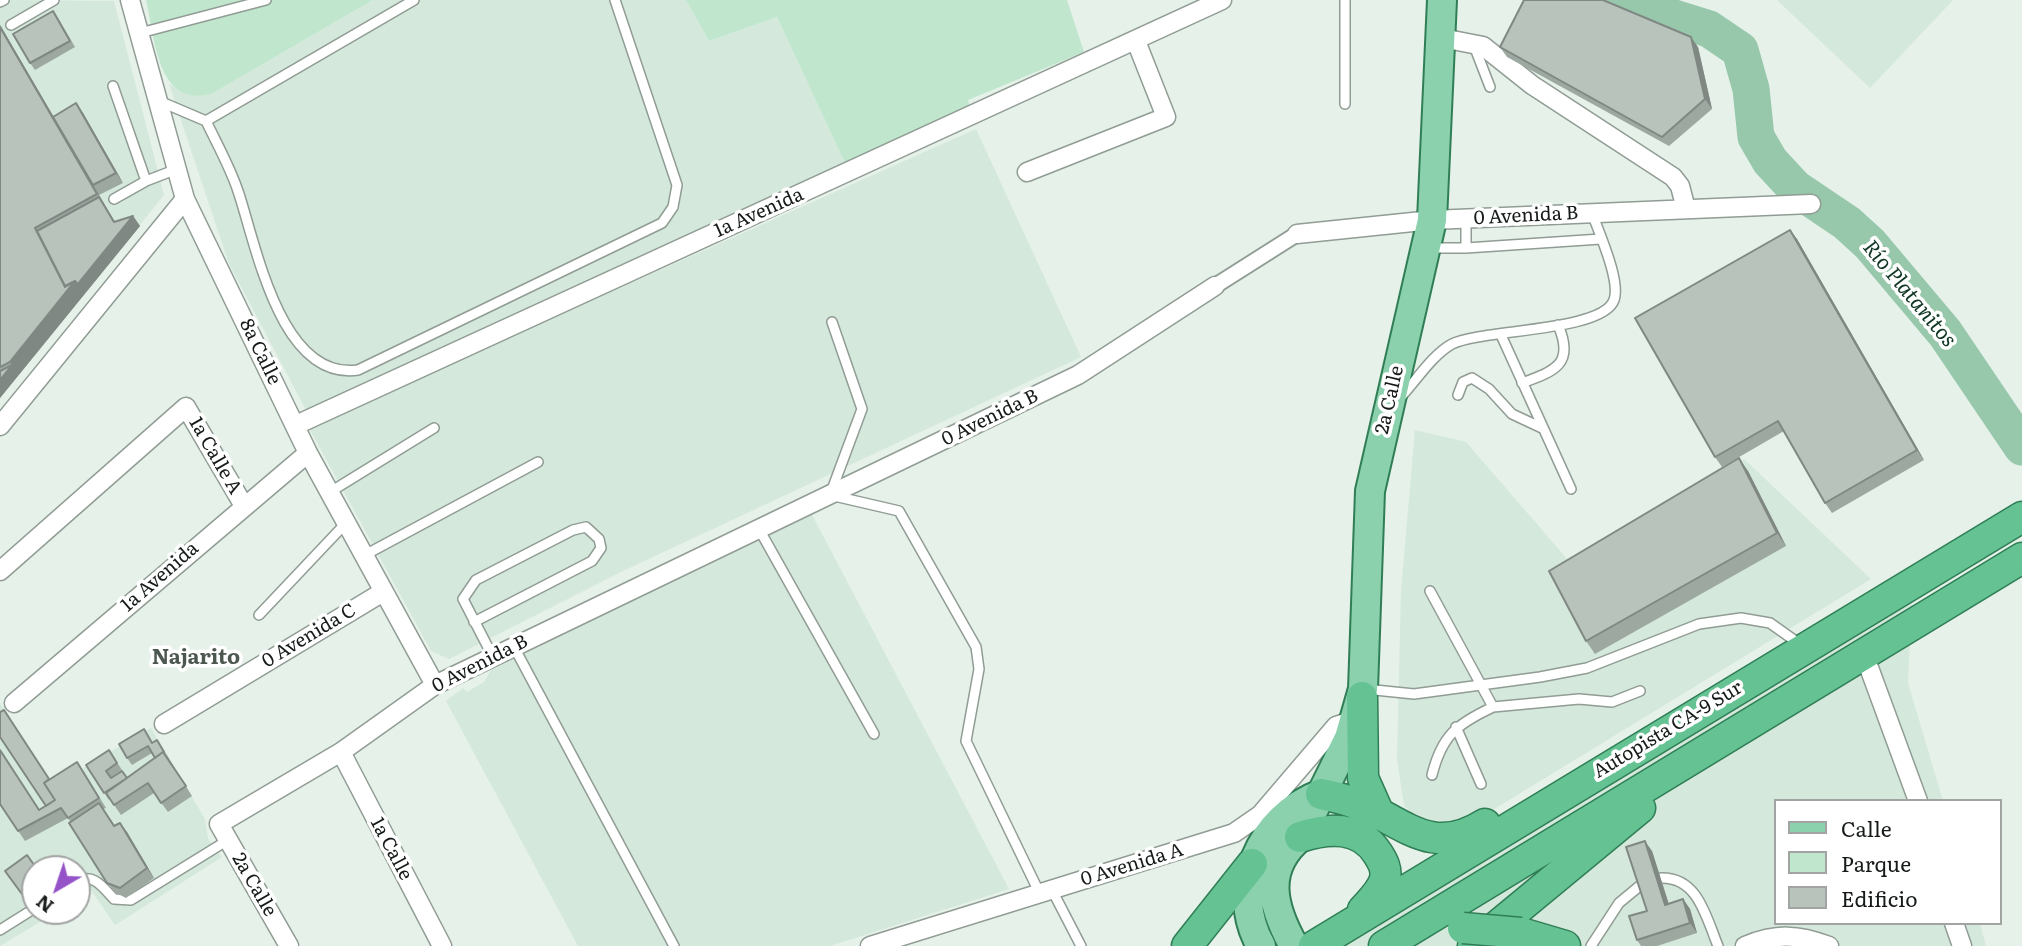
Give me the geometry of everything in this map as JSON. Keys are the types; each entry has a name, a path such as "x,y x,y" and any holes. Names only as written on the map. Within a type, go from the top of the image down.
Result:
{"highway":[{"name":"Autopista CA-9 Sur","path":"1330,937 2022,517"},
{"name":"Autopista CA-9 Sur","path":"1386,945 2022,558"},
{"path":"1360,702 1363,778 1379,814"},
{"path":"1468,937 1738,730"},
{"path":"1321,794 1348,800 1409,831 1450,839 1469,834 1531,794 1584,781"},
{"path":"1300,836 1327,830 1343,830 1364,838 1386,866 1385,881 1377,895 1330,937"},
{"path":"1187,946 1252,864"},
{"path":"1386,945 1424,932 1468,937 1521,933 1565,946"}],"main road":[{"name":"2a Calle","path":"1294,946 1276,912 1273,879 1284,853 1300,836 1321,794 1360,702 1370,491 1432,220 1442,0"},
{"path":"1261,946 1245,903 1252,864 1286,813 1300,802 1321,794"}],"street":[{"name":"8a Calle","path":"130,0 185,199 308,453 435,685"},
{"name":"1a Avenida","path":"296,425 1222,0"},
{"path":"1442,38 1473,43 1489,50 1532,85 1673,177 1680,186 1686,209"},
{"path":"1027,172 1166,117 1136,41"},
{"path":"0,426 185,199"},
{"name":"0 Avenida B","path":"219,824 341,752 435,685 1078,375 1297,234 1432,220 1811,204"},
{"name":"1a Calle A","path":"0,570 186,407 244,506"},
{"name":"1a Avenida","path":"13,703 308,453"},
{"name":"0 Avenida C","path":"164,724 383,592"},
{"path":"1864,654 1917,799"},
{"name":"0 Avenida A","path":"870,946 1241,829 1260,815 1360,702"},
{"name":"1a Calle","path":"341,752 442,946"},
{"name":"2a Calle","path":"219,824 289,946"},
{"path":"1954,933 1962,946"},
{"path":"1745,946 1764,938 1784,935 1804,937 1829,946"}],"lane":[{"path":"139,33 266,0"},
{"path":"206,121 414,0"},
{"path":"158,100 206,121 237,189 259,267 299,344 313,358 328,367 346,372 358,370 662,223 673,207 677,185 615,0"},
{"path":"1345,0 1345,104"},
{"path":"11,24 50,1"},
{"path":"1473,43 1490,87"},
{"path":"113,86 146,181"},
{"path":"114,199 146,181 177,169"},
{"path":"1387,412 1433,360 1454,343 1558,325 1604,312 1614,303 1616,290 1592,213"},
{"path":"1466,219 1466,248"},
{"path":"1425,248 1601,239"},
{"path":"832,322 862,409 861,419 830,495 899,511 976,647 979,669 966,741 1046,892 1081,946"},
{"path":"1522,383 1550,373 1562,361 1566,349 1558,325"},
{"path":"1501,335 1571,489"},
{"path":"1458,395 1463,382 1472,378 1489,389 1513,415 1542,429"},
{"path":"330,492 434,428"},
{"path":"363,556 538,461"},
{"path":"259,615 346,523"},
{"path":"474,622 592,561 601,548 599,538 586,527 573,530 476,580 463,599 474,622 493,657"},
{"path":"759,529 874,734"},
{"path":"1430,591 1493,706"},
{"path":"1360,702 1587,668 1699,624 1741,618 1770,623 1805,647"},
{"path":"514,647 674,946"},
{"path":"1432,775 1438,753 1456,727 1493,706 1580,699 1612,702 1640,691"},
{"path":"1456,727 1481,784"},
{"path":"91,878 114,899 131,900 228,840"},
{"path":"1661,878 1676,878 1687,883 1698,899 1718,946"},
{"path":"1591,946 1619,903 1642,884"},
{"path":"0,930 21,917"}],"shaded area":[{"path":"0,0 114,1 164,195 0,398"},
{"path":"373,0 686,0 709,41 777,17 845,163 306,410 229,264 169,84 179,90 213,93"},
{"path":"1777,0 1953,0 1870,88"},
{"path":"976,129 1081,357 625,570 449,659 431,651 310,430 508,338"},
{"path":"1415,430 1466,442 1568,560 1744,459 1871,579 1473,822 1421,820 1404,806 1397,759 1401,591"},
{"path":"811,513 1009,889 830,946 578,946 446,701 463,688 467,692 484,682 491,670"},
{"path":"1912,595 1908,683 1942,799 1773,799 1773,925 1981,925 1986,946 1337,946"},
{"path":"0,703 53,786 151,728 205,819 208,839 222,857 115,925 91,890 91,855 21,855 21,925 35,925 0,946"}],"green space":[{"path":"146,0 373,0 213,93 194,95 180,91 162,67 156,51"},
{"path":"686,0 1067,0 1084,52 968,100 970,108 845,163 777,17 709,41"}],"building":[{"path":"1524,0 1603,0 1691,37 1705,99 1662,137 1500,47"},
{"path":"53,11 70,41 30,63 13,34"},
{"path":"0,27 97,194 35,228 65,287 75,281 10,362 0,367"},
{"path":"76,103 116,173 93,185 53,117"},
{"path":"99,197 114,222 133,216 78,284 75,281 65,286 37,231"},
{"path":"1790,230 1917,450 1825,503 1778,421 1715,457 1635,318"},
{"path":"12,365 0,380 0,371"},
{"path":"1739,458 1777,533 1586,641 1549,571"},
{"path":"4,710 49,779 44,783 55,800 46,806 0,737 0,712"},
{"path":"144,729 152,743 157,740 164,752 155,758 148,746 127,758 119,744"},
{"path":"0,750 39,810 55,800 44,783 77,762 99,798 68,818 61,808 18,831 0,804"},
{"path":"109,750 117,763 106,771 111,778 122,771 127,778 104,793 86,765"},
{"path":"163,752 186,786 161,803 148,783 114,805 106,793"},
{"path":"99,803 114,826 120,823 147,868 120,888 107,883 69,823"},
{"path":"1645,841 1665,905 1683,899 1690,923 1637,940 1629,916 1647,911 1626,847"},
{"path":"21,859 21,893 5,871"}],"waterway":[{"name":"Río Platanitos","path":"1617,0 1709,29 1740,50 1751,89 1756,137 1770,161 1795,188 1847,223 1870,244 1945,333 2022,447"}],"district":[{"name":"Najarito","path":"196,658"}]}
